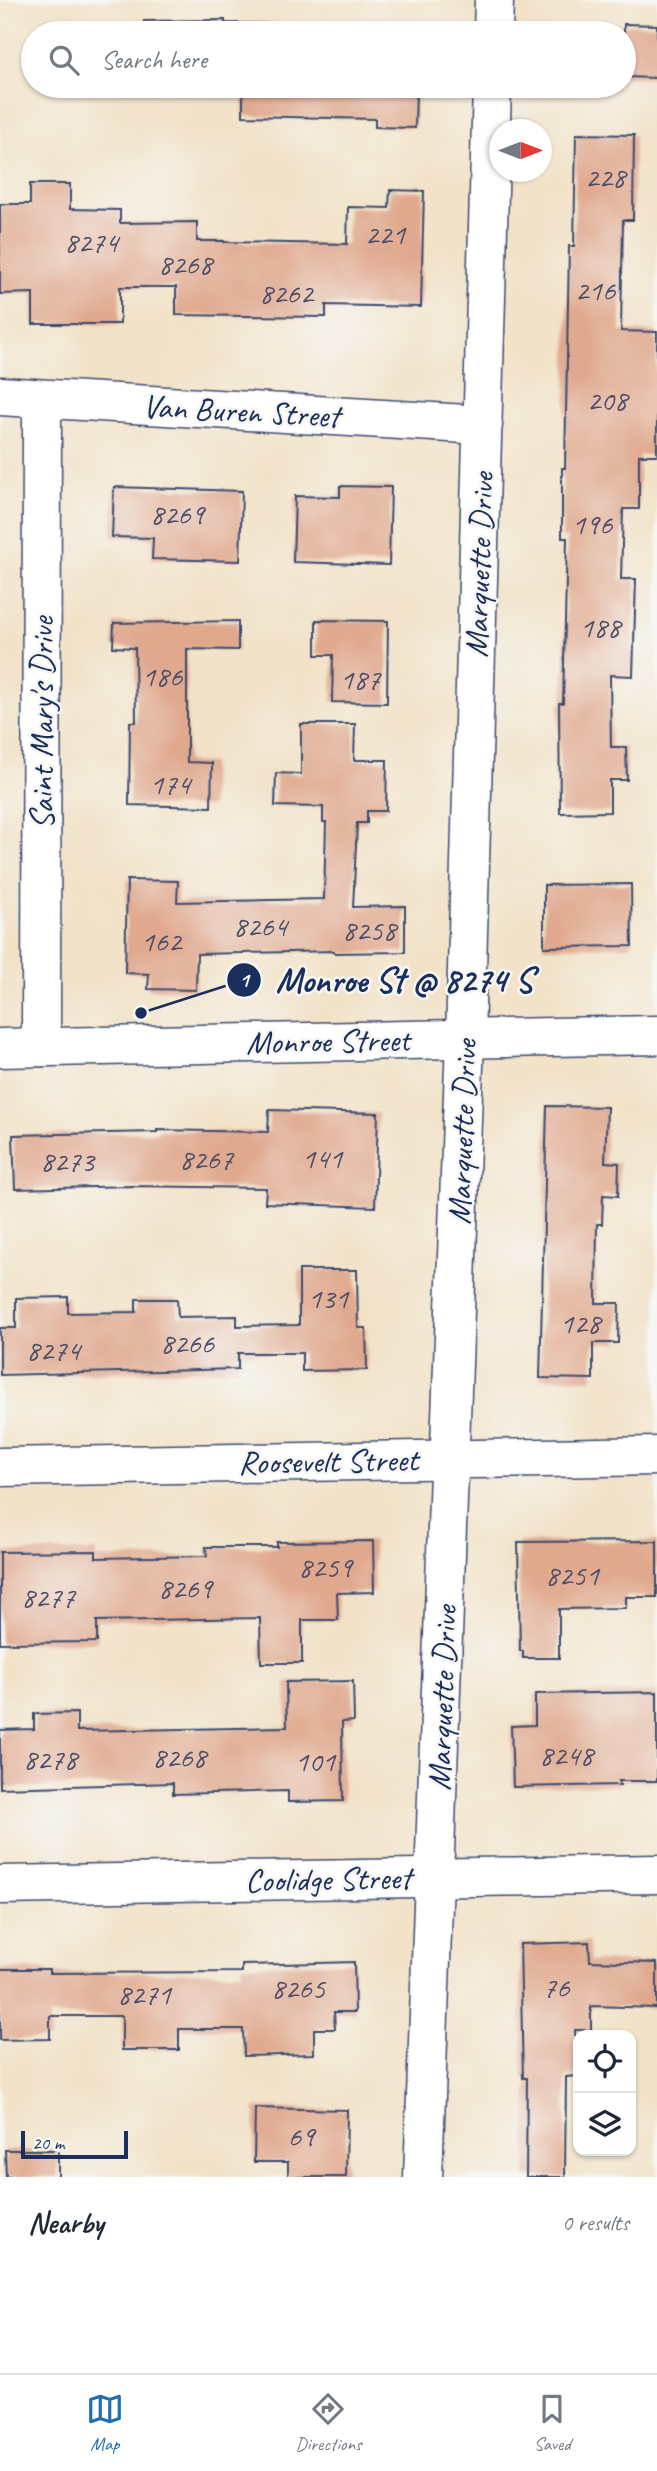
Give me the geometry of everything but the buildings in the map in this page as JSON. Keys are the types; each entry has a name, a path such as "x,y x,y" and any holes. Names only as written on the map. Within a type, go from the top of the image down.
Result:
{"street":[{"path":"493,21 494,0"},
{"name":"Marquette Drive","path":"424,2177 466,1038 492,98"},
{"name":"Van Buren Street","path":"0,396 483,425"},
{"name":"Saint Mary's Drive","path":"41,1047 42,400"},
{"name":"Monroe Street","path":"0,1048 657,1035"},
{"name":"Roosevelt Street","path":"0,1467 657,1456"},
{"name":"Coolidge Street","path":"0,1885 657,1874"}],"place":[{"name":"Monroe St @ 8274 S","path":"141,1013"}]}
